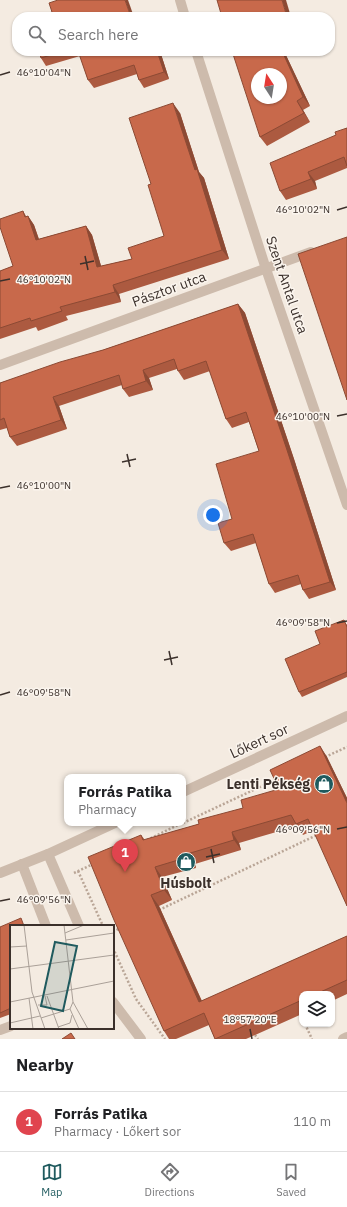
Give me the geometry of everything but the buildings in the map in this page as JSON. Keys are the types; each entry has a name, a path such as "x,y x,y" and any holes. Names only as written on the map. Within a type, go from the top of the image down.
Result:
{"street":[{"path":"180,0 184,12"},
{"name":"Szent Antal utca","path":"198,56 266,269 347,505"},
{"name":"Pásztor utca","path":"0,365 318,250"},
{"name":"Lőkert sor","path":"186,791 347,716"},
{"path":"0,873 48,854 109,826"},
{"path":"48,854 79,925"},
{"path":"22,864 46,925"},
{"path":"114,1003 142,1039"},
{"path":"0,1030 10,1026"},
{"path":"343,1039 347,1037"}],"path":[{"path":"318,760 347,747"},
{"path":"186,822 283,776"},
{"path":"141,842 176,826"},
{"path":"156,911 326,831"},
{"path":"99,862 78,871 103,925"},
{"path":"114,931 120,928"},
{"path":"114,950 136,998 165,1039"},
{"path":"306,1027 312,1039"},
{"path":"255,1035 258,1039"}],"place":[{"name":"Lenti Pékség","path":"324,784"},
{"name":"Húsbolt","path":"186,862"},
{"name":"Forrás Patika","path":"125,872"}]}
